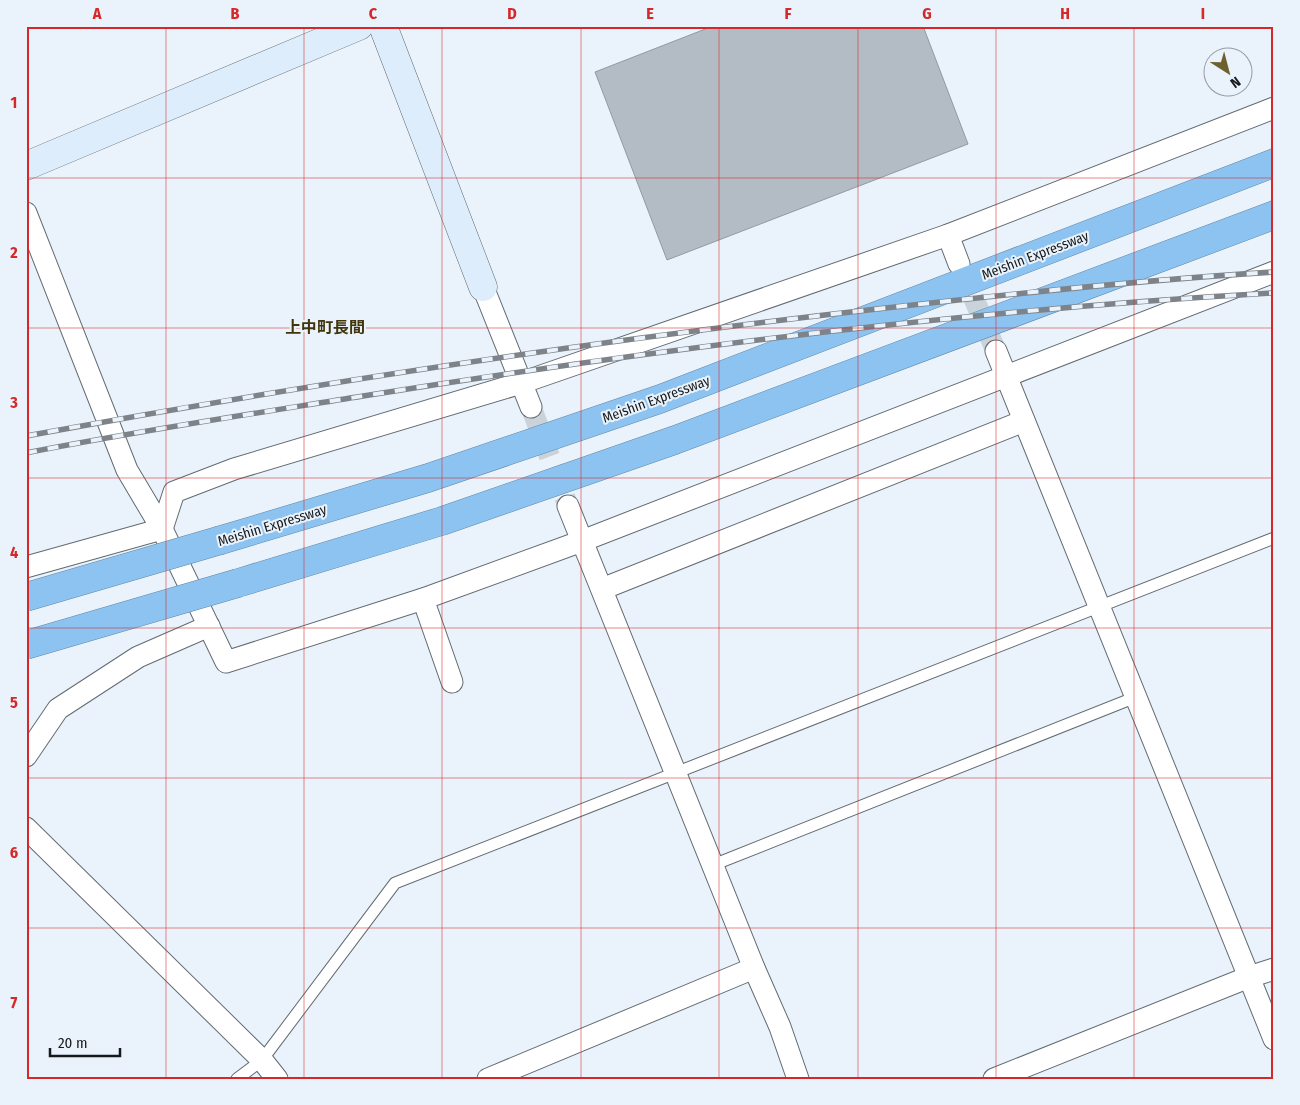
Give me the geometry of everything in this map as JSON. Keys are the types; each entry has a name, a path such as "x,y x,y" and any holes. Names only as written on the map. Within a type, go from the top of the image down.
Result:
{"highway":[{"name":"Meishin Expressway","path":"26,597 428,478 660,399 1274,163"},
{"path":"26,645 442,521 675,440 1274,215"}],"street":[{"path":"26,166 359,26"},
{"path":"383,26 530,407"},
{"path":"162,529 174,492 234,469 521,383 948,235 1274,108"},
{"path":"26,213 127,470 162,529 226,662 423,599 582,541 1274,272"},
{"path":"948,235 959,264"},
{"path":"996,351 1274,1039"},
{"path":"602,589 1024,421"},
{"path":"568,506 754,968 780,1027 798,1079"},
{"path":"26,567 162,529"},
{"path":"423,599 452,682"},
{"path":"26,756 58,709 138,657 209,626"},
{"path":"29,834 262,1060 277,1079"},
{"path":"488,1079 754,968"},
{"path":"994,1079 1249,977 1274,970"}],"lane":[{"path":"237,1079 262,1060 395,883 1274,538"},
{"path":"713,864 1136,697"}],"building":[{"path":"713,26 923,26 968,144 667,260 595,72"}],"tunnel":[{"path":"961,268 996,351"},
{"path":"531,407 568,506"}],"railway":[{"path":"26,436 344,381 663,335 1026,293 1274,272"},
{"path":"26,453 152,430 476,378 703,347 931,320 1160,300 1274,293"}],"district":[{"name":"上中町長間","path":"325,327"}]}
